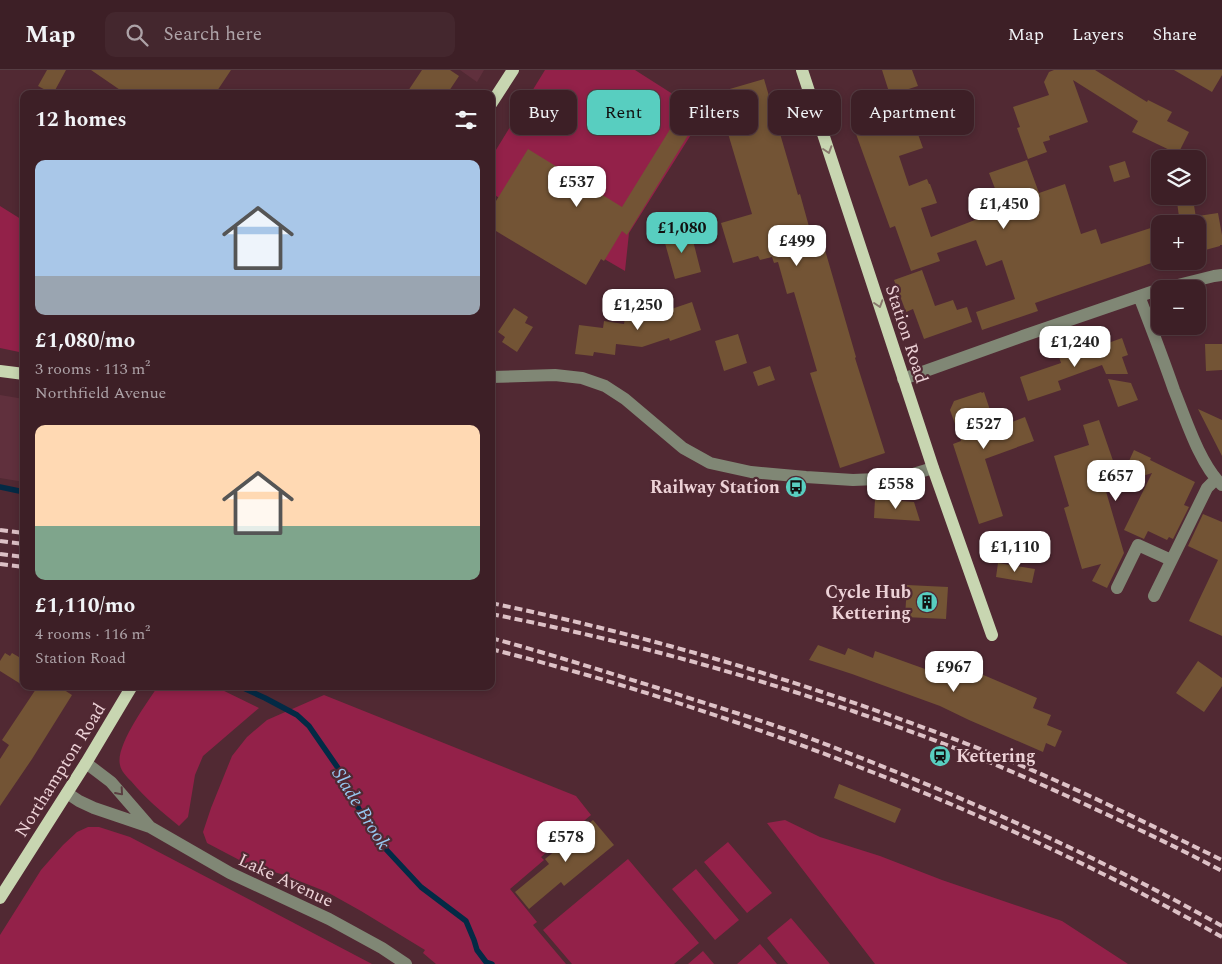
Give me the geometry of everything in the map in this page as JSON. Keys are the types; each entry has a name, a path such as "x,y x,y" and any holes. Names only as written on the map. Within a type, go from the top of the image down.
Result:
{"main road":[{"path":"495,98 513,70"},
{"name":"Station Road","path":"802,70 903,379 992,635"},
{"path":"0,371 20,374"},
{"name":"Northampton Road","path":"0,898 86,763 130,690"}],"street":[{"path":"1198,280 1222,275"},
{"path":"903,379 1151,292"},
{"path":"1139,296 1188,427 1201,454 1219,482 1207,488 1154,596"},
{"path":"495,377 555,374 582,378 605,386 625,399 683,448 710,463 751,472 853,480 900,478 933,468"},
{"path":"1117,588 1138,545 1171,560"},
{"name":"Lake Avenue","path":"86,763 111,782 150,827"},
{"name":"Lake Avenue","path":"67,793 94,808 150,827 230,873 329,919 382,948 406,964"}],"shaded area":[{"path":"460,70 484,70 477,82"},
{"path":"545,70 635,70 670,92 670,135 691,135 629,233 625,271 495,195 495,151 510,127 510,135 577,135 577,90 533,90"},
{"path":"0,206 20,218 20,352 0,348"},
{"path":"0,395 20,398 20,481 0,478"},
{"path":"155,690 222,690 259,708 203,756 195,775 188,817 179,826 142,794 124,774 120,765 122,747 140,713"},
{"path":"324,695 576,796 591,815 541,857 544,860 510,889 537,922 533,925 566,964 436,964 423,953 425,950 327,892 284,875 245,863 207,843 203,832 211,808 232,756 247,737 267,720"},
{"path":"785,820 820,837 880,856 942,880 1062,921 1128,964 875,964 767,823"},
{"path":"88,827 99,827 130,837 372,964 0,964 0,935 41,870 77,832"},
{"path":"728,842 772,893 747,913 704,862"},
{"path":"628,859 699,943 674,964 572,964 543,930"},
{"path":"696,869 739,920 715,940 672,889"},
{"path":"791,918 830,964 788,964 767,938"},
{"path":"760,944 777,964 737,964"},
{"path":"703,951 714,964 688,964"}],"building":[{"path":"47,70 66,70 55,90 46,90 38,86"},
{"path":"91,70 231,70 218,90 120,90"},
{"path":"422,70 450,70 459,76 450,90 409,90"},
{"path":"882,70 912,70 918,86 906,90 888,90"},
{"path":"1054,70 1095,70 1147,102 1148,100 1172,112 1167,121 1189,132 1180,150 1170,150 1132,132 1138,121 1073,80 1088,122 1049,136 1050,140 1043,142 1047,152 1028,159 1017,128 1020,127 1013,107 1049,95 1044,82 1049,72"},
{"path":"1174,70 1222,70 1222,75 1212,92"},
{"path":"764,79 768,93 768,135 780,135 798,195 800,194 816,252 825,250 855,358 885,453 840,468 810,373 817,371 794,292 787,294 778,262 774,263 772,257 760,260 758,256 733,263 721,223 752,214 728,135 758,135 758,90 726,90"},
{"path":"670,129 670,135 688,135 627,235 622,231 604,261 601,259 586,285 495,230 495,200 528,149 622,207"},
{"path":"856,135 918,135 923,148 899,156 909,186 927,179 930,184 937,203 921,208 931,237 993,213 990,203 999,199 989,173 1027,160 1039,193 1065,184 1081,234 1096,229 1101,244 1151,228 1151,263 1035,303 1038,311 982,330 976,312 1015,299 1002,260 986,266 976,240 937,253 940,261 911,271 895,226 890,228"},
{"path":"1125,161 1130,177 1114,182 1109,166"},
{"path":"1177,205 1194,205 1196,215 1179,215"},
{"path":"1218,213 1222,235 1222,245 1206,250 1206,215"},
{"path":"690,229 701,272 675,279 663,236"},
{"path":"922,270 935,306 953,300 957,310 967,307 972,322 924,339 913,309 906,312 894,280"},
{"path":"692,302 701,330 670,341 669,338 642,347 616,344 615,355 594,352 593,356 575,354 579,325 603,328 604,321 624,324 625,318 639,320"},
{"path":"514,308 528,317 525,323 533,327 517,352 502,342 505,337 498,332"},
{"path":"738,334 747,363 724,371 715,341"},
{"path":"1122,338 1128,355 1122,357 1128,374 1106,374 1102,365 1058,381 1061,390 1028,401 1020,377 1061,363 1057,351 1071,345 1075,355"},
{"path":"1205,344 1222,344 1222,370 1206,371"},
{"path":"770,366 775,380 758,386 753,372"},
{"path":"1108,379 1131,383 1138,400 1118,407"},
{"path":"984,392 996,428 1025,417 1034,441 985,459 1003,516 979,524 953,444 961,441 950,410 954,401"},
{"path":"1198,409 1222,420 1222,456"},
{"path":"1099,420 1120,481 1134,450 1195,482 1184,505 1189,507 1173,539 1169,537 1167,540 1148,531 1144,539 1124,530 1152,473 1105,488 1124,553 1107,588 1092,581 1101,564 1082,569 1064,508 1069,506 1054,456 1089,445 1083,425"},
{"path":"875,499 914,502 920,521 874,518"},
{"path":"1203,514 1222,522 1222,636 1189,621 1218,560 1188,546"},
{"path":"998,563 1035,569 1032,583 996,577"},
{"name":"Cycle Hub Kettering","path":"907,585 948,587 946,619 905,617"},
{"path":"818,645 845,655 848,648 873,658 875,651 939,674 946,659 1037,698 1033,708 1051,715 1047,725 1062,731 1055,747 1046,743 1043,752 940,706 809,660"},
{"path":"5,653 10,656 12,653 20,658 20,684 0,671 0,661"},
{"path":"1198,661 1222,678 1222,686 1204,712 1176,693"},
{"path":"35,690 64,690 72,695 0,806 0,759 9,745 2,740"},
{"path":"839,784 901,809 895,823 834,798"},
{"path":"593,820 614,845 564,886 561,882 529,909 515,892 549,864 545,859"}],"waterway":[{"name":"Slade Brook","path":"0,487 20,491"},
{"name":"Slade Brook","path":"248,690 297,715 309,726 338,768 363,817 382,845 421,887 466,921 477,950 486,962 492,964"}],"railway":[{"path":"0,530 20,532"},
{"path":"0,541 20,544"},
{"path":"0,554 20,556"},
{"path":"0,564 20,566"},
{"path":"495,604 556,617 686,650 814,689 878,711 1031,770 1222,860"},
{"path":"495,615 651,650 809,696 912,732 990,762 1067,796 1145,832 1222,871"},
{"path":"495,639 575,662 743,715 848,753 958,797 1065,845 1222,926"},
{"path":"495,650 669,700 832,756 992,822 1070,858 1147,896 1222,937"}],"place":[{"name":"Railway Station","path":"796,487"},
{"name":"Cycle Hub Kettering","path":"927,602"},
{"name":"Kettering","path":"940,756"}]}
